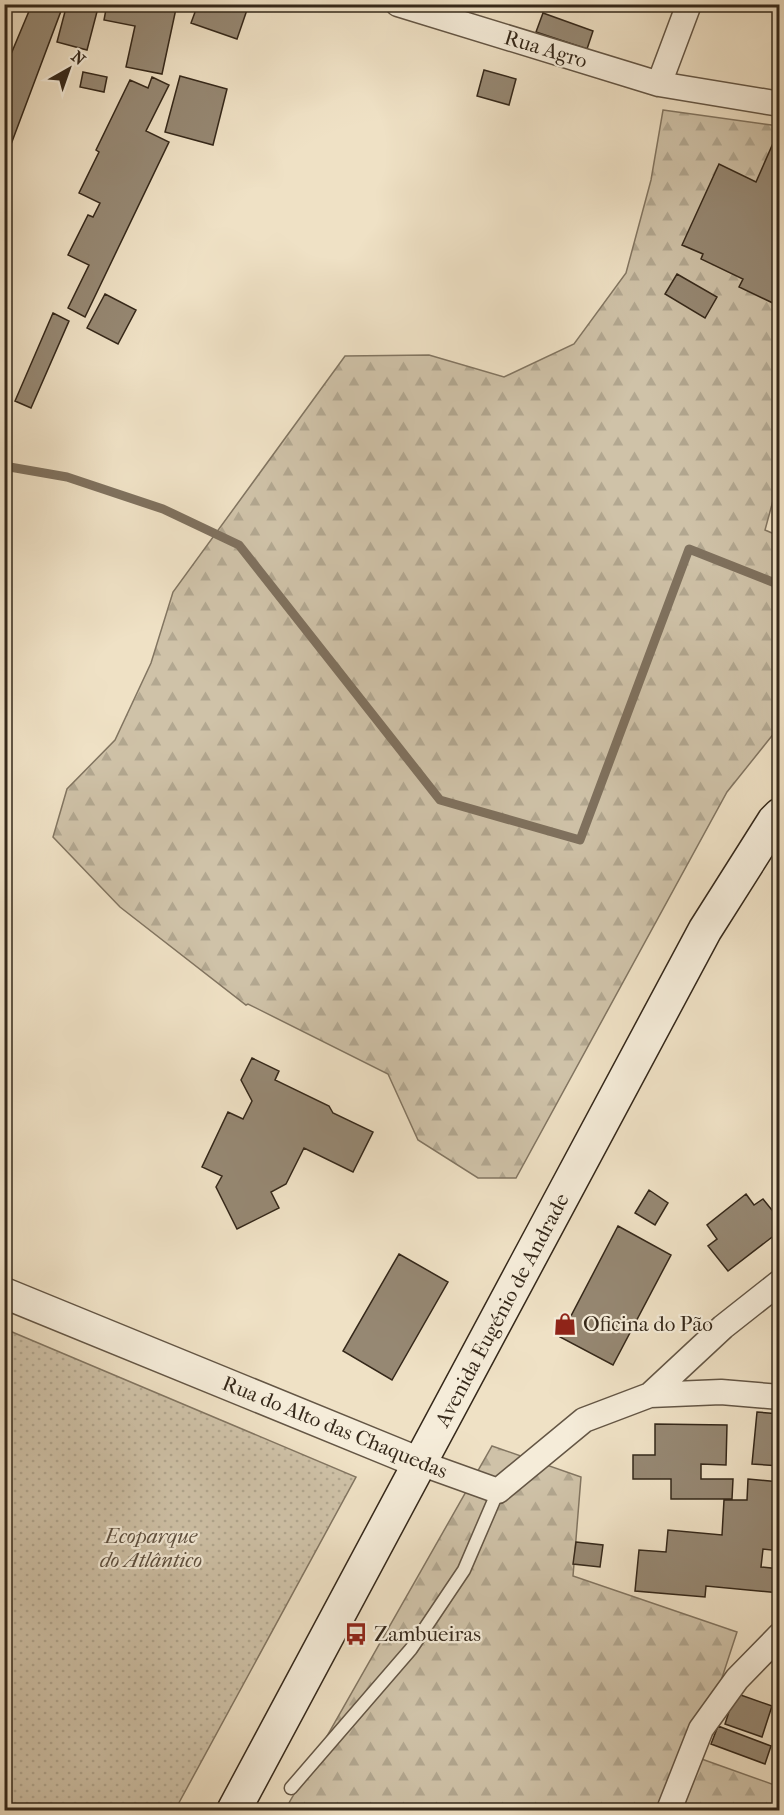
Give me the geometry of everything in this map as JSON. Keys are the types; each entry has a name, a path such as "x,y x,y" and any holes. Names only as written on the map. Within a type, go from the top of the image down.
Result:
{"main road":[{"name":"Avenida Eugénio de Andrade","path":"234,1810 705,930 780,815"}],"street":[{"name":"Rua Agro","path":"398,4 659,84 780,104"},
{"path":"659,84 689,4"},
{"path":"650,1395 723,1327 780,1282"},
{"name":"Rua do Alto das Chaquedas","path":"4,1293 420,1463 498,1491"},
{"path":"498,1491 584,1420 650,1395 721,1392 780,1397"},
{"path":"669,1810 700,1729 737,1679 780,1635"}],"lane":[{"path":"291,1788 411,1648 464,1570 498,1491"}],"green space":[{"path":"663,110 779,126 780,475 765,530 779,536 779,727 727,792 516,1178 478,1178 418,1140 388,1074 246,1005 120,907 53,837 67,789 115,740 151,663 173,592 345,356 429,355 504,377 574,344 626,273 651,180"},
{"name":"Ecoparque do Atlântico","path":"5,1329 356,1477 175,1810 5,1810"},
{"path":"492,1446 581,1477 573,1576 737,1632 696,1757 780,1787 779,1810 285,1810"}],"building":[{"path":"32,4 47,4 61,11 4,163 4,52 11,54"},
{"path":"67,4 99,4 87,50 57,42"},
{"path":"107,4 177,4 162,74 126,67 135,26 104,20"},
{"path":"198,4 249,4 237,39 191,23"},
{"path":"731,4 780,4 780,10"},
{"path":"543,13 593,31 587,49 536,32"},
{"path":"484,70 516,79 509,105 477,96"},
{"path":"83,72 107,77 104,92 80,87"},
{"path":"180,76 227,89 213,145 165,132"},
{"path":"152,77 169,85 146,131 169,142 85,317 68,308 89,265 68,255 88,215 93,217 100,203 79,193 99,152 96,150 130,80 148,88"},
{"path":"774,141 780,144 780,301 777,305 739,287 743,279 701,259 703,254 682,245 719,164 756,182"},
{"path":"677,274 717,297 705,318 665,294"},
{"path":"105,294 136,310 118,344 87,328"},
{"path":"53,313 69,321 31,408 15,401"},
{"path":"252,1058 279,1071 275,1080 329,1106 333,1113 373,1132 353,1172 304,1148 286,1184 271,1192 279,1208 237,1229 216,1187 222,1176 202,1167 228,1112 243,1119 252,1101 241,1080"},
{"path":"649,1190 668,1203 655,1225 635,1213"},
{"path":"746,1194 754,1205 763,1199 780,1220 780,1231 728,1271 708,1246 717,1239 707,1225"},
{"path":"618,1226 671,1255 613,1365 560,1337"},
{"path":"399,1254 448,1282 392,1380 343,1351"},
{"path":"757,1412 780,1414 780,1466 752,1464"},
{"path":"655,1424 727,1425 726,1465 701,1464 701,1479 733,1479 732,1499 671,1499 671,1479 633,1479 633,1455 655,1455"},
{"path":"748,1479 780,1482 780,1551 763,1549 761,1567 780,1569 780,1593 706,1586 705,1597 635,1591 639,1550 666,1552 668,1530 722,1535 724,1500 747,1500"},
{"path":"576,1542 603,1545 600,1567 573,1564"},
{"path":"735,1693 772,1706 762,1737 725,1724"},
{"path":"718,1726 771,1746 765,1764 711,1744"}],"waterway":[{"path":"4,466 67,477 163,509 239,545 440,800 580,840 689,549 780,585"}],"place":[{"name":"Oficina do Pão","path":"565,1324"},
{"name":"Zambueiras","path":"356,1634"}]}
